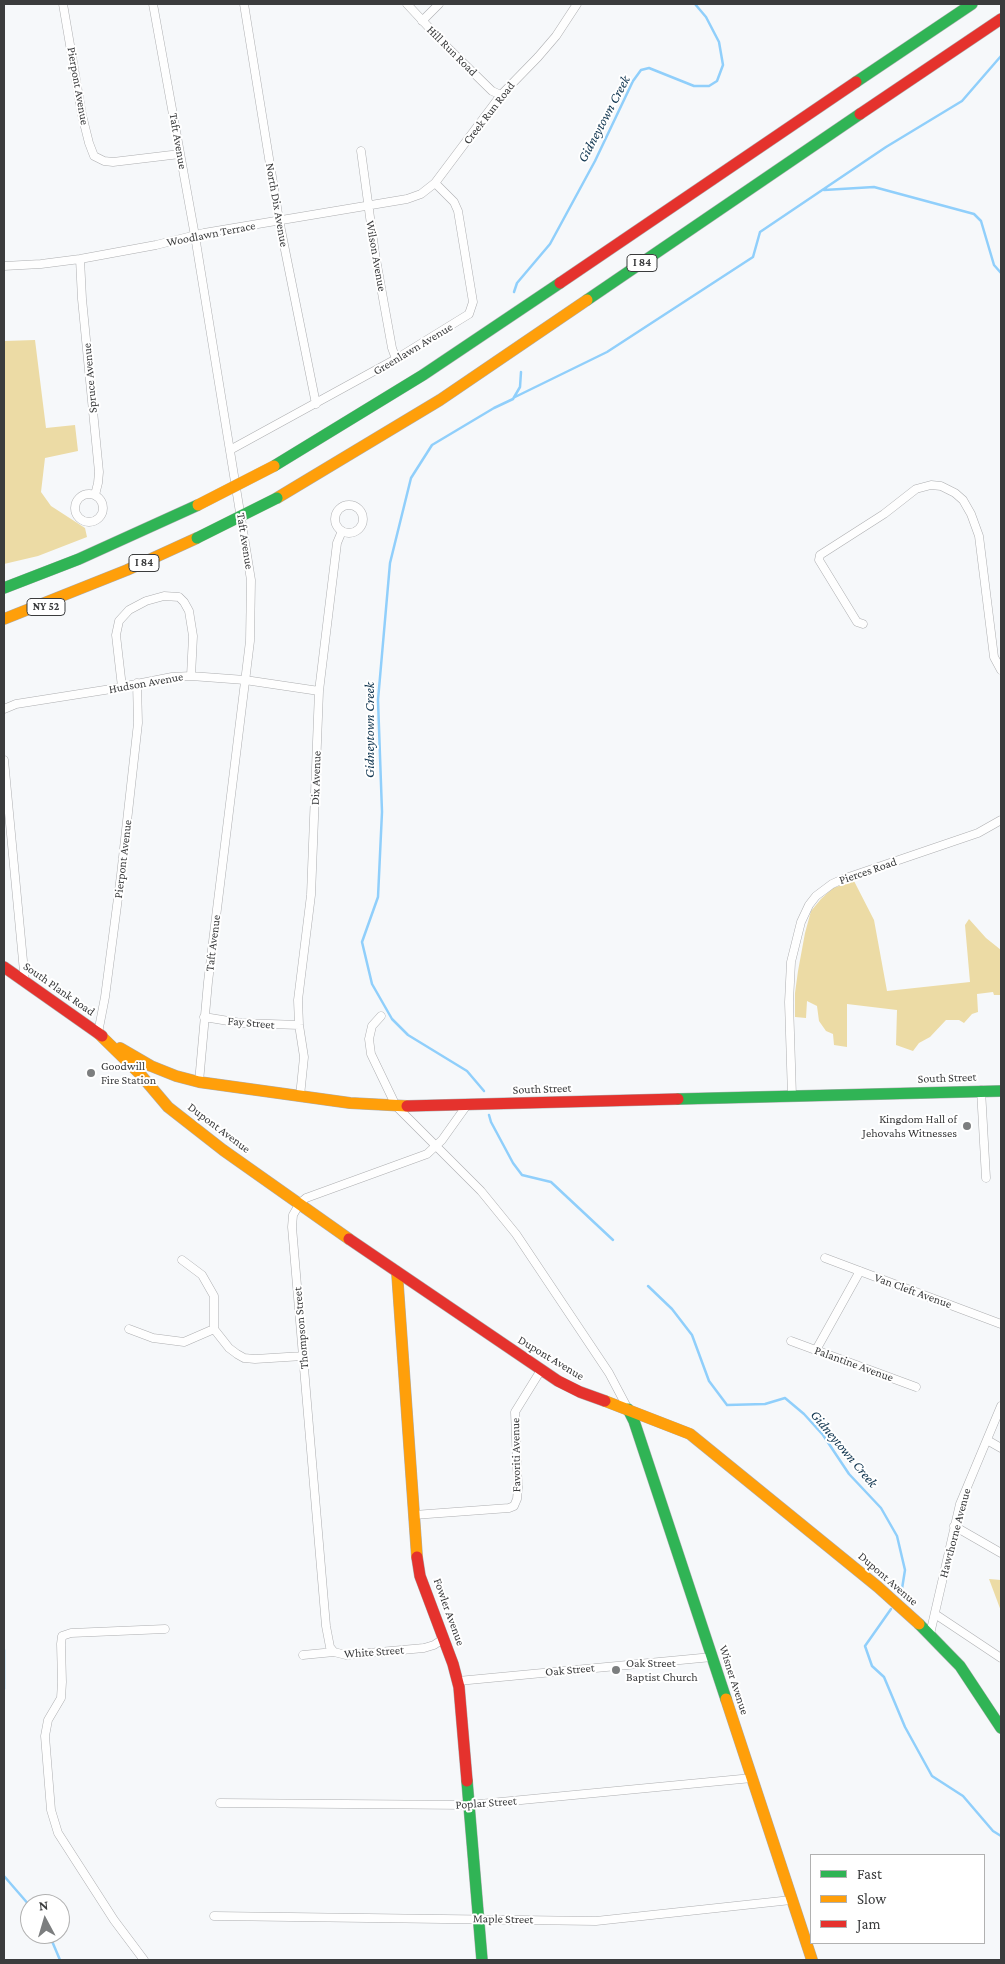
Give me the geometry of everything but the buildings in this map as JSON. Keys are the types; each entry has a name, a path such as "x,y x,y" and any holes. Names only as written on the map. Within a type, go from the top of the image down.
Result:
{"main road":[{"name":"I 84","path":"4,588 78,559 198,505 274,466 353,420 423,375 972,4"},
{"name":"I 84","path":"4,619 89,586 197,538 277,498 357,452 440,400 1001,19"},
{"path":"4,580 78,559"},
{"name":"NY 52","path":"4,627 89,586"},
{"name":"South Plank Road","path":"4,967 98,1033"},
{"name":"South Street","path":"98,1033 151,1066 176,1076 199,1082 350,1103 396,1106 1001,1091"},
{"name":"Dupont Avenue","path":"98,1033 140,1074 168,1107 223,1150 541,1370 580,1392 690,1434 878,1587 930,1634 960,1666 1001,1728"},
{"name":"Fowler Avenue","path":"397,1272 420,1576 458,1681 482,1960"},
{"name":"Wisner Avenue","path":"628,1409 634,1421 812,1960"}],"street":[{"name":"Pierpont Avenue","path":"63,4 82,115 88,143 94,156 104,162 113,162 180,154"},
{"name":"Taft Avenue","path":"154,4 251,580 250,641 204,1017 199,1082"},
{"name":"North Dix Avenue","path":"244,4 279,220 316,404"},
{"name":"Hill Run Road","path":"407,4 492,91 501,95"},
{"path":"422,20 439,4"},
{"name":"Creek Run Road","path":"418,196 435,184 501,95 556,36 577,4"},
{"name":"Wilson Avenue","path":"361,151 367,206 392,348 396,359"},
{"name":"Greenlawn Avenue","path":"230,450 396,359 462,320 472,310 473,302 458,211 449,195 435,184"},
{"name":"Woodlawn Terrace","path":"4,266 80,259 279,220 418,196"},
{"name":"Spruce Avenue","path":"80,259 82,299 99,472 95,495"},
{"path":"863,624 857,622 819,560 820,555 884,514 916,489 931,485 941,486 956,493 963,500 971,514 979,536 994,657 1001,670"},
{"name":"Dix Avenue","path":"300,1096 304,1058 298,1025 298,1000 311,895 319,691 337,543 342,531"},
{"path":"122,687 116,635 119,621 130,610 146,601 164,596 179,597 189,611 193,636 191,676"},
{"name":"Hudson Avenue","path":"4,709 16,704 172,677 191,676 245,680 319,691"},
{"name":"Pierpont Avenue","path":"98,1033 105,997 122,875 138,723 137,683"},
{"path":"4,760 25,982"},
{"name":"Pierces Road","path":"792,1096 789,1002 791,962 801,922 813,900 832,884 843,879 978,833 1001,820"},
{"path":"381,1016 372,1026 369,1039 372,1054 396,1106 480,1191 516,1234 609,1373 628,1409"},
{"name":"Fay Street","path":"204,1017 241,1023 298,1025"},
{"path":"981,1090 986,1178"},
{"path":"300,1203 306,1198 427,1154 437,1146 467,1105"},
{"name":"Thompson Street","path":"300,1203 293,1215 292,1227 326,1626 330,1647 334,1652"},
{"name":"Van Cleft Avenue","path":"826,1258 1001,1324"},
{"path":"182,1260 202,1275 214,1296 214,1329 229,1348 244,1358 303,1356"},
{"path":"816,1350 860,1271"},
{"path":"129,1329 153,1338 184,1342 214,1329"},
{"name":"Palantine Avenue","path":"792,1342 916,1387"},
{"name":"Favoriti Avenue","path":"414,1515 509,1508 514,1506 518,1499 515,1412 541,1370"},
{"name":"Hawthorne Avenue","path":"930,1634 954,1526 966,1488 1001,1406"},
{"path":"987,1440 1001,1448"},
{"path":"954,1526 1001,1553"},
{"path":"935,1614 1001,1658"},
{"path":"144,1960 114,1920 58,1833 52,1815 45,1736 48,1720 61,1698 60,1644 62,1636 70,1633 165,1629"},
{"name":"White Street","path":"303,1655 334,1652 346,1655 424,1648 434,1645 443,1638"},
{"name":"Oak Street","path":"458,1681 712,1657"},
{"name":"Poplar Street","path":"220,1804 469,1805 752,1778"},
{"name":"Maple Street","path":"214,1916 596,1921 792,1900"}],"shaded area":[{"path":"35,340 46,428 75,425 78,451 45,458 41,492 51,506 85,528 87,537 38,556 4,564 4,341"},
{"path":"854,881 874,920 887,991 970,982 965,925 969,919 986,938 1001,950 1001,995 994,995 993,992 977,994 978,1012 972,1014 964,1023 959,1020 946,1020 930,1037 919,1043 913,1051 896,1045 897,1010 847,1004 847,1047 834,1045 833,1034 826,1031 819,1021 817,1006 807,1001 806,1018 795,1017 795,993 798,971 811,911 833,888"},
{"path":"989,1579 1001,1580 1001,1611"}],"waterway":[{"name":"Gidneytown Creek","path":"514,292 517,283 550,244 595,161 633,81 641,70 649,68 694,86 709,86 717,81 723,65 719,42 706,17 695,4"},
{"path":"515,397 607,352 753,257 760,232 886,147 962,101 1001,56"},
{"path":"824,190 874,187 974,214 981,221 994,265 1001,273"},
{"name":"Gidneytown Creek","path":"484,1091 467,1071 408,1035 392,1019 372,984 362,942 378,897 382,812 378,700 390,563 411,478 432,445 494,408 513,399 520,387 521,372"},
{"name":"Gidneytown Creek","path":"489,1115 513,1163 522,1175 551,1182 613,1240"},
{"name":"Gidneytown Creek","path":"648,1286 672,1309 692,1335 709,1381 727,1405 765,1404 785,1398 804,1414 823,1435 849,1474 881,1508 897,1536 905,1570 901,1595"},
{"name":"Gidneytown Creek","path":"891,1609 865,1646 872,1666 884,1677 905,1727 932,1776 963,1796 993,1831 1001,1836"},
{"path":"4,1650 4,1689"},
{"path":"4,1876 20,1894"},
{"path":"53,1944 60,1960"}],"traffic: fast":[{"path":"856,82 972,4"},
{"path":"587,300 860,114"},
{"path":"274,466 423,375 560,283"},
{"path":"197,538 277,498"},
{"path":"4,588 79,559 198,505"},
{"path":"678,1099 1001,1091"},
{"path":"628,1409 634,1421 726,1699"},
{"path":"919,1624 960,1666 1001,1728"},
{"path":"467,1781 482,1960"}],"traffic: slow":[{"path":"277,498 440,400 587,300"},
{"path":"198,505 274,466"},
{"path":"4,619 127,570 197,538"},
{"path":"98,1033 140,1074 168,1107 223,1150 349,1239"},
{"path":"120,1048 151,1066 176,1076 199,1082 350,1103 407,1106"},
{"path":"397,1272 417,1557"},
{"path":"605,1401 690,1434 878,1587 919,1624"},
{"path":"726,1699 812,1960"}],"traffic: jam":[{"path":"860,114 1001,19"},
{"path":"560,283 856,82"},
{"path":"4,967 102,1036"},
{"path":"407,1106 678,1099"},
{"path":"349,1239 558,1381 580,1392 605,1401"},
{"path":"417,1557 420,1576 453,1664 459,1687 467,1781"}],"place":[{"name":"Goodwill Fire Station","path":"91,1073"},
{"name":"Kingdom Hall of Jehovahs Witnesses","path":"967,1126"},
{"name":"Oak Street Baptist Church","path":"616,1670"}]}
